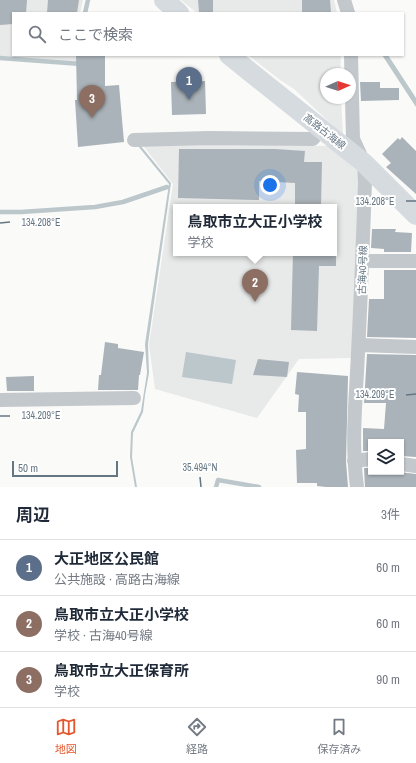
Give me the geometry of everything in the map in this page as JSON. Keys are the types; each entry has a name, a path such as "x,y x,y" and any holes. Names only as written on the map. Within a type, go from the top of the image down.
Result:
{"main road":[{"path":"164,0 178,12"},
{"name":"高路古海線","path":"230,56 364,164 415,212"}],"street":[{"path":"344,0 348,12"},
{"name":"古海40号線","path":"351,56 353,140 364,164 365,182 353,427 356,487"},
{"path":"134,140 313,138 321,128"},
{"path":"362,261 416,260"},
{"path":"358,345 416,347"},
{"path":"0,400 134,398"},
{"path":"354,461 368,459"},
{"path":"404,464 416,466"}],"shaded area":[{"path":"0,0 83,0 80,12 12,12 12,56 80,56 80,63 0,56"},
{"path":"181,0 334,0 337,12 196,12"},
{"path":"249,56 341,56 340,68 320,68 320,104 341,104 343,135 294,89"},
{"path":"383,56 389,56 416,98 416,107"},
{"path":"141,143 329,146 361,174 353,358 299,359 257,418 155,389 149,345 173,184"},
{"path":"140,145 171,183 148,344 149,373 143,412 133,433 132,457 137,487 135,487 130,457 131,432 141,411 147,373 145,344 169,184 138,146"},
{"path":"186,352 236,360 232,384 182,377"}],"building":[{"path":"0,0 27,0 26,12 12,12 12,24 0,25"},
{"path":"48,0 79,0 77,12 47,12"},
{"path":"198,0 213,0 213,12 199,12"},
{"path":"302,0 330,0 331,12 302,12"},
{"path":"76,56 105,56 105,86 119,85 124,142 78,147 75,100 77,100"},
{"path":"205,81 206,114 172,115 171,82"},
{"path":"360,82 380,82 380,88 399,88 399,100 361,101"},
{"path":"402,137 416,151 416,194 386,167 391,163 382,154 398,138 400,140"},
{"path":"179,149 275,149 305,151 304,162 322,162 321,204 295,204 295,183 259,181 259,200 178,198"},
{"path":"372,229 396,229 395,232 412,233 411,252 384,252 384,249 371,248"},
{"path":"293,256 336,256 336,266 319,266 317,331 291,330"},
{"path":"384,270 416,270 416,338 367,337 369,299 384,299"},
{"path":"105,342 118,344 118,348 144,352 139,375 138,390 98,390"},
{"path":"367,354 416,355 416,457 404,456 404,439 368,439 368,451 363,451 363,428 384,429 386,403 364,403"},
{"path":"258,359 289,362 287,377 253,375"},
{"path":"297,372 348,376 346,462 348,487 326,487 317,486 317,483 297,483 296,450 306,449 306,412 298,412 299,395 295,394"},
{"path":"34,376 34,391 7,391 6,377"},
{"path":"364,468 368,468 368,475 404,475 404,473 416,474 416,487 365,487"}],"waterway":[{"path":"85,12 88,0"},
{"path":"0,58 81,64 82,56"},
{"path":"0,212 95,207 123,202 167,187"},
{"path":"216,487 218,480 259,487"}],"place":[{"name":"大正地区公民館","path":"189,100"},
{"name":"鳥取市立大正保育所","path":"92,118"},
{"name":"鳥取市立大正小学校","path":"255,302"}]}
